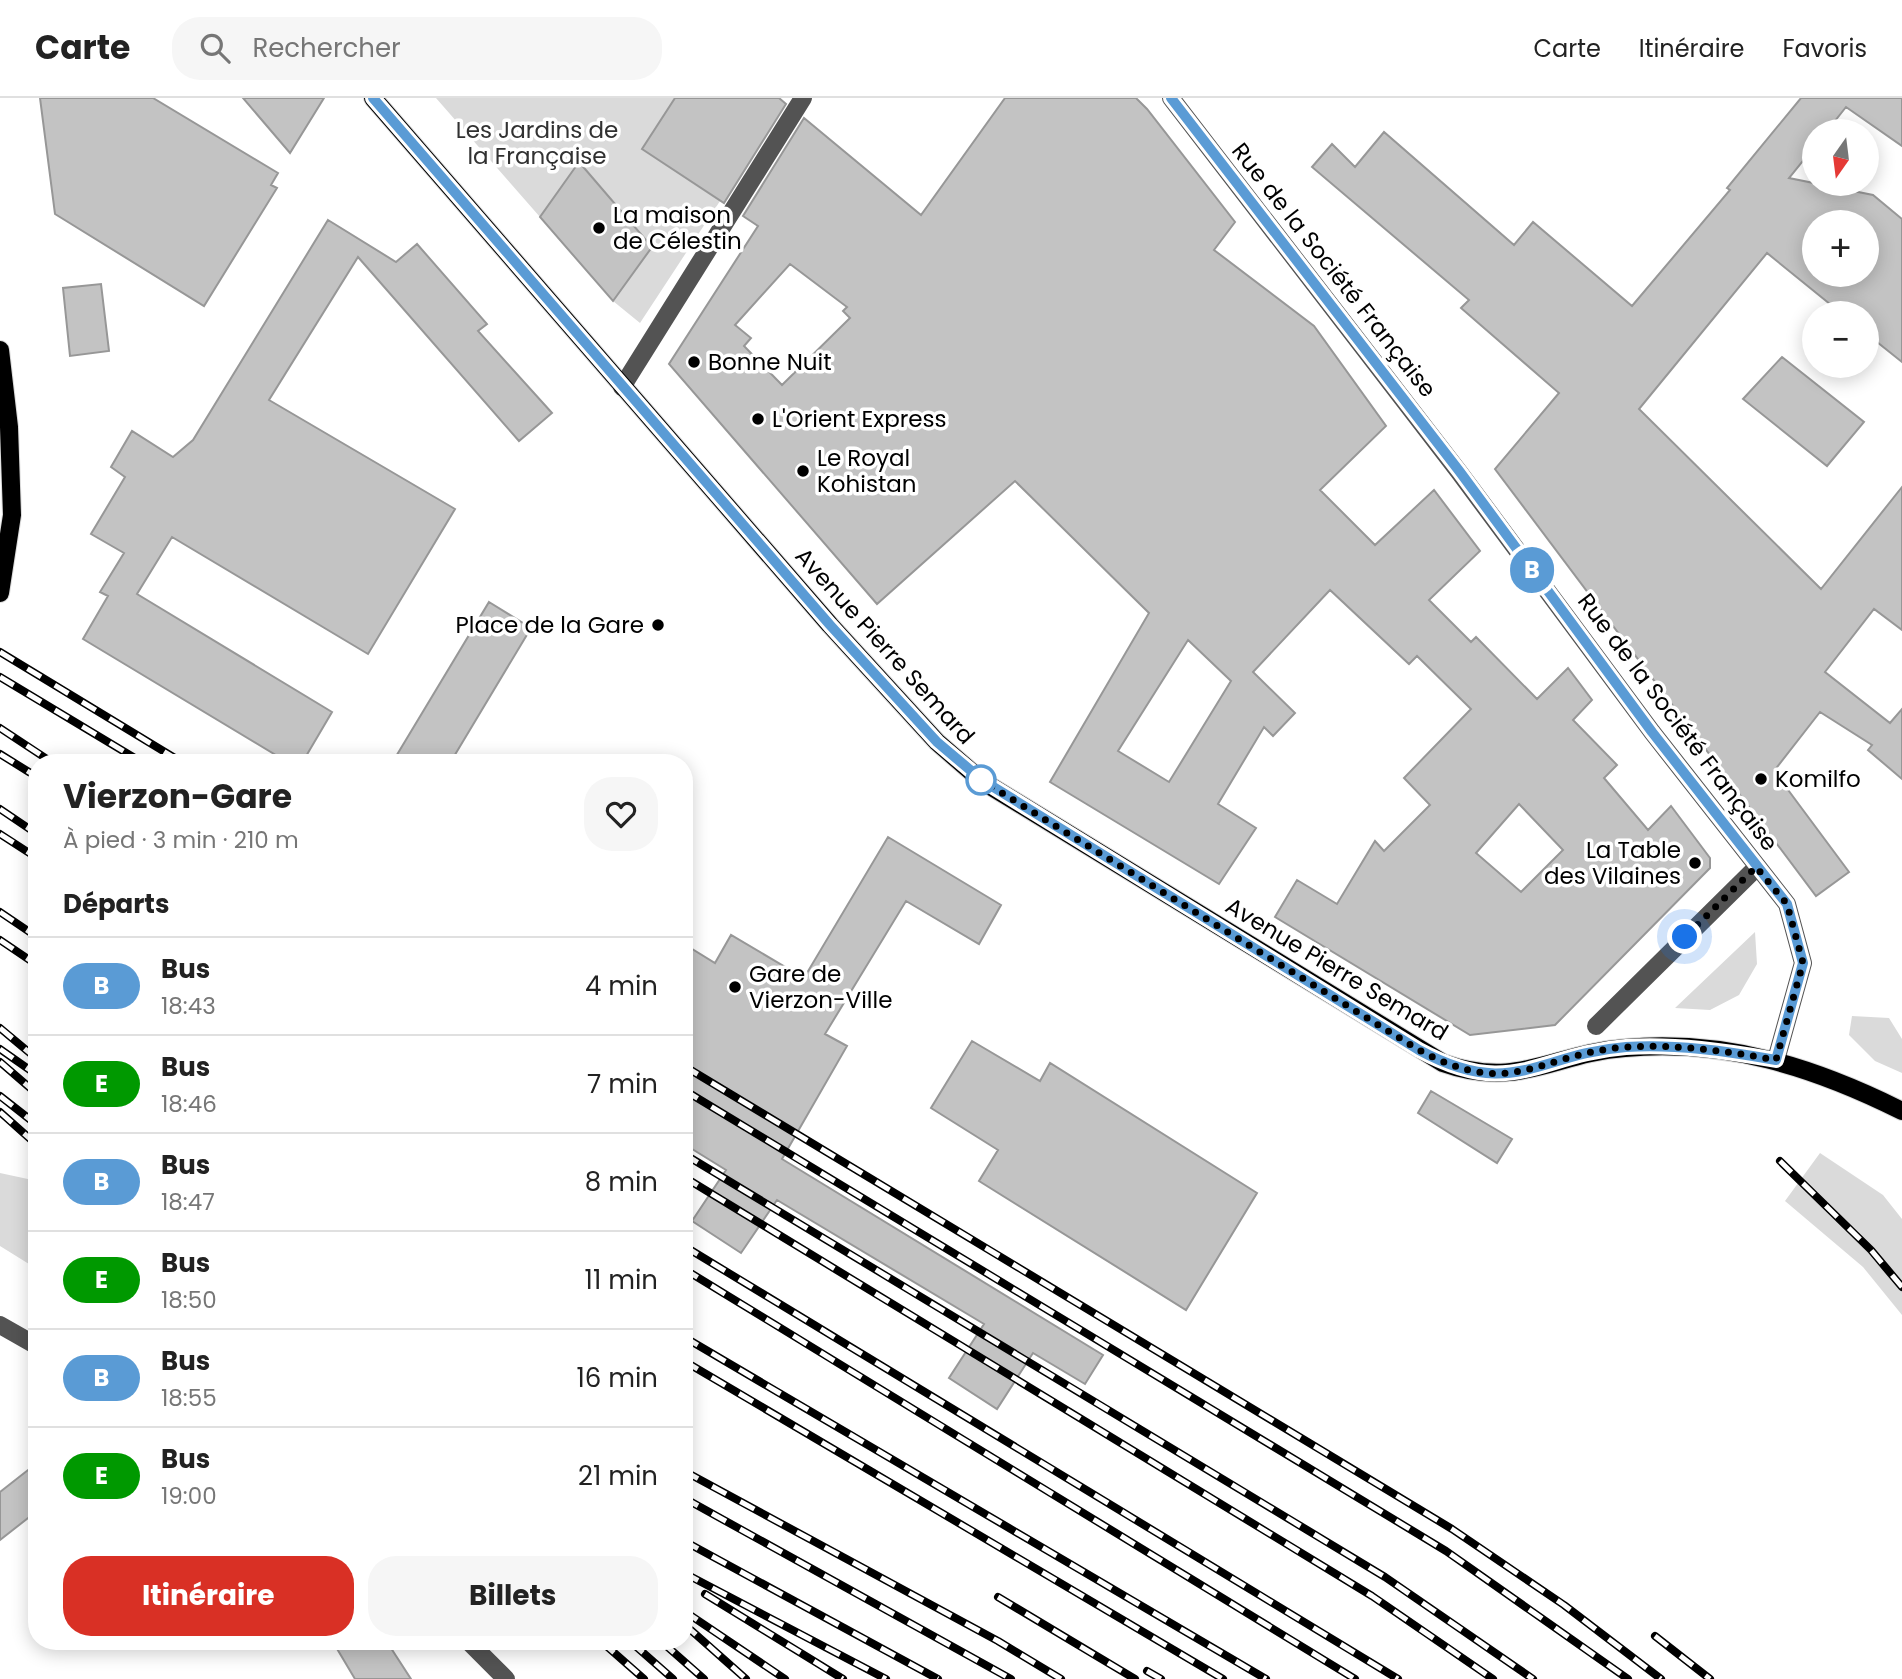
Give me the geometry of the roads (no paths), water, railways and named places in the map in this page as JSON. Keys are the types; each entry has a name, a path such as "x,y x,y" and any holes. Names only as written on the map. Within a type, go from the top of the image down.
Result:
{"main road":[{"name":"Avenue Pierre Semard","path":"373,98 877,678 964,768 1419,1050 1467,1071 1518,1073 1587,1053 1624,1048 1699,1049 1776,1060"},
{"path":"0,350 9,427 12,515 0,593"},
{"path":"1776,1060 1822,1074 1902,1111"}],"street":[{"path":"622,387 803,98"},
{"name":"Rue de la Société Française","path":"1171,98 1460,472 1756,867 1787,904 1803,963 1776,1060"},
{"path":"1596,1026 1756,867"},
{"path":"0,1325 28,1341"},
{"path":"477,1650 506,1679"}],"railway":[{"path":"0,652 168,754"},
{"path":"0,677 128,754"},
{"path":"0,728 39,754"},
{"path":"0,754 28,771"},
{"path":"0,809 28,828"},
{"path":"0,834 28,852"},
{"path":"0,912 28,931"},
{"path":"0,940 28,959"},
{"path":"0,1028 28,1051"},
{"path":"0,1049 28,1069"},
{"path":"0,1062 28,1086"},
{"path":"693,1071 1452,1529 1564,1605 1661,1679"},
{"path":"693,1095 1446,1551 1628,1679"},
{"path":"0,1096 28,1118"},
{"path":"0,1112 28,1137"},
{"path":"693,1159 1385,1577 1533,1679"},
{"path":"1780,1161 1871,1250 1902,1287"},
{"path":"693,1182 1372,1596 1493,1679"},
{"path":"693,1251 1398,1679"},
{"path":"693,1274 1355,1679"},
{"path":"693,1342 1266,1679"},
{"path":"693,1366 1223,1679"},
{"path":"693,1476 998,1641 1061,1679"},
{"path":"693,1503 1011,1679"},
{"path":"693,1546 938,1679"},
{"path":"693,1578 886,1679"},
{"path":"705,1594 843,1679"},
{"path":"998,1597 1135,1679"},
{"path":"693,1617 785,1679"},
{"path":"693,1632 746,1679"},
{"path":"1655,1636 1710,1679"},
{"path":"611,1650 644,1679"},
{"path":"640,1650 673,1679"},
{"path":"671,1650 704,1679"},
{"path":"1147,1671 1161,1679"}],"place":[{"name":"La maison de Célestin","path":"599,228"},
{"name":"Bonne Nuit","path":"694,362"},
{"name":"L'Orient Express","path":"758,419"},
{"name":"Le Royal Kohistan","path":"803,471"},
{"name":"Place de la Gare","path":"658,625"},
{"name":"Komilfo","path":"1761,779"},
{"name":"La Table des Vilaines","path":"1695,863"},
{"name":"Gare de Vierzon-Ville","path":"735,987"}],"park label":[{"name":"Les Jardins de la Française","path":"537,143"}]}
